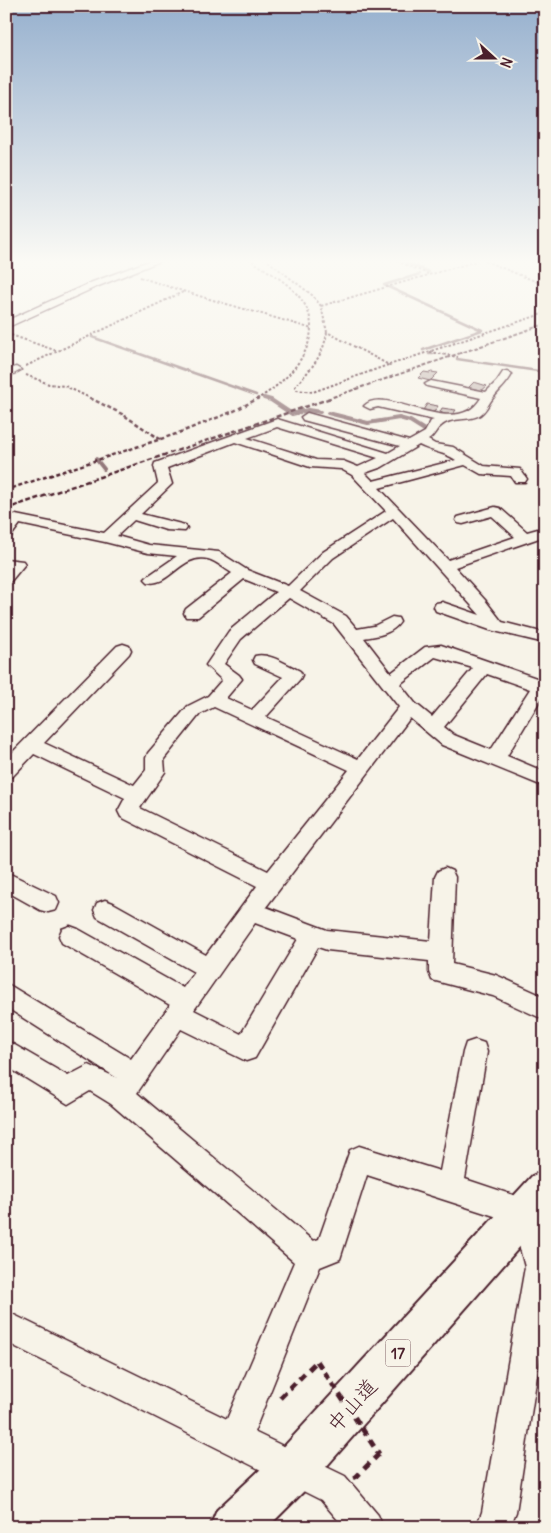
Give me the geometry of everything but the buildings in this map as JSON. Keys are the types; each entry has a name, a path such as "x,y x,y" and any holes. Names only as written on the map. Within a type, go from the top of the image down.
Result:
{"highway":[{"name":"中山道","path":"239,1522 295,1468 537,1201"}],"street":[{"path":"357,472 430,434 435,424 445,419 474,413 481,408 488,396 502,383 507,374"},
{"path":"431,384 488,396"},
{"path":"370,406 377,403 445,419"},
{"path":"307,417 449,450 481,470 515,472 520,479"},
{"path":"107,538 165,484 160,466 277,423 388,457"},
{"path":"237,439 315,464 343,465 357,472 480,603 496,626"},
{"path":"371,486 468,461"},
{"path":"463,520 495,511 537,537"},
{"path":"271,882 128,811 136,794 156,772 155,758 194,710 214,700 233,679 214,665 235,635 282,596 291,593 309,572 332,552 395,512"},
{"path":"131,515 166,526 180,528"},
{"path":"6,533 12,518 107,538 148,549 214,555 242,573 291,593 340,620 410,707 448,740 496,758 545,780"},
{"path":"445,566 537,537"},
{"path":"153,579 191,553"},
{"path":"6,563 18,564 6,578"},
{"path":"192,613 242,573"},
{"path":"442,607 496,626 544,637"},
{"path":"353,635 379,630 392,622"},
{"path":"6,771 123,650"},
{"path":"390,684 431,651 441,651 540,686 496,758"},
{"path":"255,718 294,675 261,660"},
{"path":"434,728 484,666"},
{"path":"214,700 361,768"},
{"path":"127,1085 271,882 410,707"},
{"path":"32,746 136,794"},
{"path":"444,877 440,972 496,986 545,1009"},
{"path":"6,881 48,903"},
{"path":"105,910 209,969"},
{"path":"250,911 327,940 441,952"},
{"path":"70,936 246,1049 313,935"},
{"path":"6,994 127,1085 310,1257"},
{"path":"6,1052 68,1090 89,1077 127,1085"},
{"path":"450,1188 475,1052"},
{"path":"235,1438 310,1257 330,1249 359,1159 450,1188 537,1201 538,1267 499,1512 493,1527"},
{"path":"6,1326 333,1488 366,1527"}],"path":[{"path":"6,333 58,351"},
{"path":"11,373 97,333"},
{"path":"6,490 221,418 263,396 295,369 309,345 311,333"},
{"path":"327,333 324,349 318,362 297,384 295,387 297,390 313,392 484,333"},
{"path":"328,333 389,365"},
{"path":"429,351 458,357"},
{"path":"11,373 49,384 66,386 122,414 160,439"},
{"path":"280,1398 317,1361 379,1454 356,1477 361,1484"}],"waterway":[{"path":"423,350 475,333"},
{"path":"92,337 256,395"},
{"path":"457,359 545,372"},
{"path":"267,399 264,398 271,400 292,414 308,410 320,412"},
{"path":"328,413 368,423 399,418 410,421 426,431"},
{"path":"96,459 104,469"}],"railway":[{"path":"327,399 520,333"},
{"path":"6,509 331,398"}]}
